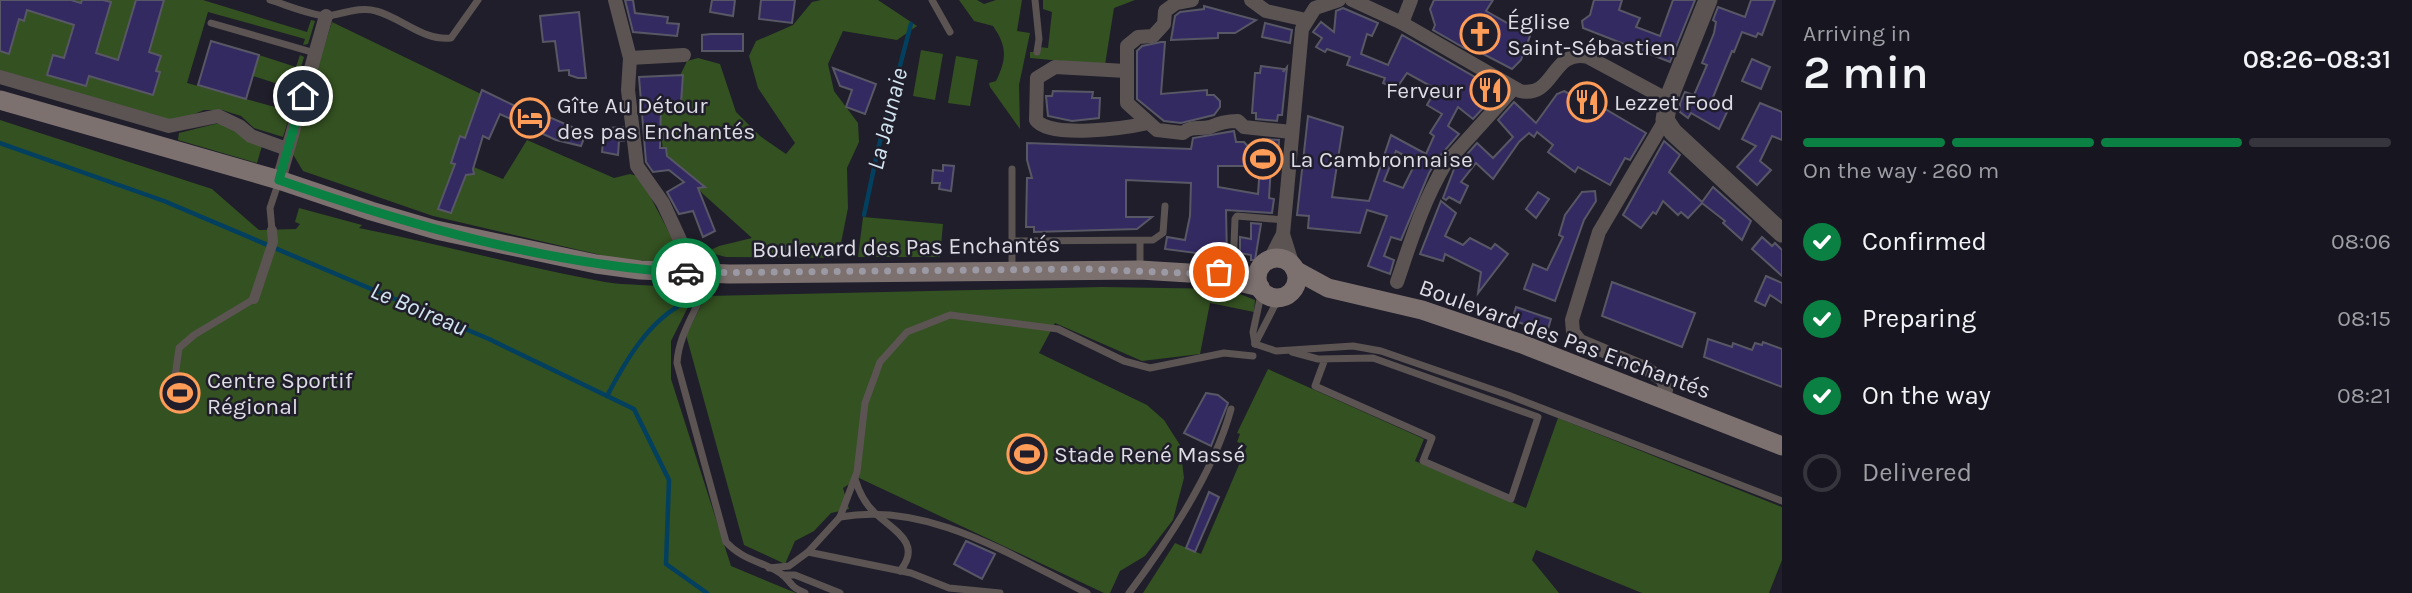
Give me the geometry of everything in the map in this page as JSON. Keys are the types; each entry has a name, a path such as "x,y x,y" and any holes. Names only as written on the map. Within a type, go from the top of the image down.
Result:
{"main road":[{"name":"Boulevard des Pas Enchantés","path":"0,100 279,180 371,212 517,249 596,264 709,274 1140,270 1263,276 1280,259 1328,288 1399,304 1464,324 1782,446"},
{"path":"1288,295 1297,281 1294,268"},
{"name":"Boulevard des Pas Enchantés","path":"1205,274 1233,270 1263,276"},
{"name":"Boulevard des Pas Enchantés","path":"1263,276 1271,297 1328,288"}],"street":[{"path":"615,0 630,58 628,90 637,166 663,203 687,254 688,273"},
{"path":"1192,0 1176,3 1165,12 1164,24 1153,36 1138,37 1127,46 1127,103 1157,130 1183,133 1190,127 1211,127 1217,122 1238,121 1244,127 1292,132"},
{"path":"1251,0 1266,11 1306,20"},
{"path":"1263,276 1283,227 1302,29 1315,8 1339,0"},
{"path":"1352,0 1402,23 1525,92 1536,91 1563,62 1577,55 1588,57 1666,110 1673,132 1782,233"},
{"path":"1402,23 1411,0"},
{"path":"1663,400 1666,390 1663,380 1647,369 1580,341 1573,332 1572,320 1599,232 1666,110 1708,0"},
{"path":"279,180 326,16"},
{"path":"630,58 684,55"},
{"path":"1126,71 1055,67 1037,78 1036,120 1046,128 1112,130 1148,123"},
{"path":"0,78 169,126 218,116 239,125 251,136 287,149"},
{"path":"1397,282 1421,212 1446,163 1514,88"},
{"path":"1283,227 1294,268"},
{"path":"254,299 261,285 273,236"}],"lane":[{"path":"270,0 326,16 338,12 373,9 442,39 452,38 478,0"},
{"path":"932,0 950,32"},
{"path":"1035,0 1039,39 1037,52"},
{"path":"211,23 316,53"},
{"path":"1012,169 1012,270"},
{"path":"273,236 270,208 279,180"},
{"path":"1014,241 1153,240 1163,233 1165,206"},
{"path":"1233,270 1237,216 1283,227"},
{"path":"1140,241 1140,270"},
{"path":"709,274 704,294 678,343 677,363 726,542 737,554 783,575 794,575 840,593"},
{"path":"1255,344 1253,332 1263,276"},
{"path":"1255,344 1275,305 1288,295"},
{"path":"175,377 179,348 194,335 254,299"},
{"path":"768,568 789,566 808,552 840,517 855,478 865,403 880,362 907,332 950,316 1058,329 1124,361 1150,368 1224,353 1253,356"},
{"path":"1255,344 1267,350 1325,359 1373,358 1538,417 1511,499 1423,461 1432,438 1315,386 1325,359"},
{"path":"1292,352 1353,346 1381,351 1508,395 1782,501"},
{"path":"1129,593 1154,560 1201,480 1227,427 1231,409"},
{"path":"855,478 859,492 875,513 897,529 908,546 907,562 900,570"},
{"path":"840,517 875,513 930,522 968,535 1087,593"},
{"path":"808,552 900,570 949,588 1000,593"},
{"path":"783,575 791,588 805,593"}],"green space":[{"path":"0,0 203,0 307,32 311,20 315,21 308,44 303,45 305,39 208,12 187,83 275,107 279,98 282,99 290,115 283,137 254,128 241,116 222,110 204,110 175,122 0,70"},
{"path":"878,0 917,26 897,40 843,31 828,64 834,91 858,123 859,142 847,168 848,208 838,258 726,257 706,252 752,238 703,194 663,150 659,119 687,61 698,58 720,64 736,112 760,136 786,154 795,143 758,88 749,56 756,41 793,25 812,2"},
{"path":"959,0 977,0 984,4 996,0 1022,0 1017,31 1030,33 1019,85 1020,129 989,83 996,81 1004,59 1001,40 993,26 974,21"},
{"path":"1043,0 1135,0 1114,8 1105,65 1030,58 1030,52 1038,52 1039,47 1048,48 1052,12 1043,9"},
{"path":"332,22 483,95 459,161 503,179 527,140 614,178 630,174 640,177 673,240 655,261 622,260 433,216 303,171 291,151"},
{"path":"921,50 943,54 935,100 913,96"},
{"path":"259,55 296,67 300,55 304,57 298,78 281,85 253,76"},
{"path":"956,56 978,60 970,106 948,103"},
{"path":"0,120 212,189 259,230 296,229 300,224 295,222 299,208 362,225 359,228 543,269 605,282 663,286 694,295 671,341 671,379 731,566 796,593 0,593"},
{"path":"219,123 262,146 257,163 178,140 179,133"},
{"path":"863,217 943,224 940,257 858,257"},
{"path":"1102,287 1227,289 1255,300 1254,312 1210,303 1200,354 1142,361 1055,323 1039,353 1147,405 1164,420 1180,445 1184,478 1173,520 1145,556 1120,571 1110,593 1104,593 859,478 843,488 849,509 831,513 814,531 795,541 785,564 744,545 686,335 706,296"},
{"path":"1268,369 1424,439 1415,461 1526,508 1558,418 1782,507 1782,560 1769,593 1642,593 1536,550 1532,560 1559,593 1143,593 1175,543 1201,554 1247,446 1237,442 1240,434 1237,433"}],"building":[{"path":"0,0 111,2 96,53 118,60 136,0 164,0 149,52 161,56 156,71 160,72 153,95 89,76 86,86 47,75 53,55 64,58 74,25 27,10 24,21 19,19 9,54 0,51"},
{"path":"625,0 633,0 635,13 668,17 667,23 679,24 677,36 633,32"},
{"path":"712,0 735,0 733,16 710,12"},
{"path":"761,0 795,0 792,23 759,19"},
{"name":"Église Saint-Sébastien","path":"1434,0 1493,0 1486,11 1530,36 1521,60 1512,69 1468,46 1466,49 1433,30 1435,25 1430,9"},
{"path":"1594,0 1622,0 1619,10 1640,18 1636,27 1660,36 1673,0 1695,0 1670,62 1583,28 1582,21 1590,15"},
{"path":"1751,0 1775,0 1762,35 1758,33 1756,37 1742,32 1734,52 1732,51 1711,102 1728,110 1719,129 1691,113 1688,118 1680,112 1680,103 1685,92 1694,95 1707,65 1702,63 1714,33 1716,22 1713,20 1718,7 1745,17"},
{"path":"1204,6 1256,20 1235,33 1218,33 1218,38 1171,40 1175,16 1180,12 1204,9"},
{"path":"1343,8 1378,23 1372,36 1367,34 1361,54 1388,65 1402,35 1499,91 1473,119 1458,107 1448,126 1459,134 1429,173 1401,240 1391,237 1384,256 1394,260 1390,274 1368,266 1387,216 1367,210 1360,233 1308,228 1309,216 1297,215 1308,116 1343,127 1332,197 1369,201 1391,135 1426,154 1434,136 1430,133 1442,114 1427,105 1436,89 1407,73 1396,89 1383,83 1385,78 1347,65 1350,57 1327,49 1325,52 1316,47 1322,38 1313,32 1321,22 1334,32 1336,11","holes":["1396,151 1416,162 1403,188 1384,181"]},
{"path":"579,12 586,78 569,75 569,70 559,71 555,41 543,42 540,16"},
{"path":"1265,23 1292,30 1290,43 1262,37"},
{"path":"743,34 743,51 702,51 702,35"},
{"path":"211,41 259,55 246,99 198,85"},
{"path":"1165,42 1161,94 1207,90 1207,95 1214,95 1220,101 1220,107 1214,115 1181,123 1164,121 1137,99 1137,51 1142,46"},
{"path":"1752,59 1770,67 1761,89 1742,81"},
{"path":"1261,66 1284,69 1283,72 1287,67 1282,115 1278,115 1277,121 1256,119 1256,113 1252,113 1255,73 1260,73"},
{"path":"833,68 876,84 865,114 846,107 852,90 840,86"},
{"path":"683,75 681,103 661,102 660,148 666,148 667,156 705,187 698,188 715,231 703,237 693,211 679,214 667,192 684,182 669,170 653,172 646,162 639,77"},
{"path":"482,90 538,117 540,113 586,133 581,146 556,140 500,114 489,139 483,136 473,169 474,174 466,175 451,213 438,209 455,164 451,163 460,136 465,138"},
{"path":"1053,91 1093,92 1092,98 1100,98 1099,118 1072,121 1048,116 1046,96 1052,96"},
{"path":"1564,91 1581,100 1583,96 1646,133 1630,160 1625,158 1610,185 1578,167 1575,172 1548,152 1553,145 1537,132 1534,137 1529,133 1519,142 1493,179 1476,163 1461,182 1468,186 1460,203 1449,197 1446,200 1443,198 1454,169 1477,143 1493,158 1513,137 1498,120 1514,102 1536,123 1557,94"},
{"path":"1760,103 1782,112 1782,140 1772,136 1760,161 1771,170 1757,185 1737,167 1756,146 1742,139"},
{"path":"623,127 624,141 619,141 618,155 602,152 604,131 607,128"},
{"path":"1234,131 1236,142 1244,142 1253,152 1254,142 1262,142 1263,139 1279,140 1278,166 1271,166 1269,198 1274,199 1272,213 1226,210 1227,257 1165,249 1167,237 1185,240 1190,216 1191,183 1126,180 1126,217 1152,217 1137,229 1034,232 1034,227 1026,227 1027,178 1032,178 1027,160 1027,143 1191,149 1193,138","holes":["1218,166 1260,166 1258,194 1218,187"]},
{"path":"1664,141 1680,155 1669,172 1702,202 1713,187 1751,221 1742,240 1723,223 1725,221 1702,203 1688,218 1681,212 1678,215 1663,201 1656,214 1653,212 1641,228 1623,215"},
{"path":"943,165 954,166 951,191 939,189 940,183 932,183 933,170 943,171"},
{"path":"1595,191 1596,201 1584,220 1555,301 1524,289 1533,264 1547,270 1563,237 1559,235 1565,215 1582,192"},
{"path":"1538,192 1549,199 1536,218 1526,209"},
{"path":"1441,201 1456,213 1445,236 1463,245 1470,238 1491,249 1495,244 1508,254 1478,293 1481,272 1445,254 1443,261 1420,254"},
{"path":"1251,223 1261,224 1255,260 1251,260 1251,255 1240,253 1240,237 1251,239"},
{"path":"1762,237 1782,250 1782,276 1752,249"},
{"path":"1766,276 1782,283 1782,303 1770,295 1765,306 1755,301"},
{"path":"1612,282 1695,313 1682,347 1602,316"},
{"path":"1516,307 1551,319 1547,332 1512,320"},
{"path":"1708,339 1732,347 1733,343 1752,350 1755,343 1762,345 1763,342 1782,349 1782,387 1704,357"},
{"path":"1206,393 1218,395 1228,403 1211,446 1184,433"},
{"path":"1209,492 1219,497 1195,552 1186,548"},
{"path":"966,541 995,554 982,579 954,564"}],"waterway":[{"name":"La Jaunaie","path":"864,215 878,149 911,24"},
{"name":"Le Boireau","path":"0,143 164,201 489,339 634,409 669,480 666,564 707,593"},
{"name":"La Jaunaie","path":"607,396 631,355 650,330 686,302"}],"way so far":[{"path":"686,273 1088,269 1205,274 1219,272"}],"place":[{"name":"Église Saint-Sébastien","path":"1480,34"},
{"name":"Ferveur","path":"1490,90"},
{"name":"Lezzet Food","path":"1587,102"},
{"name":"Gîte Au Détour des pas Enchantés","path":"530,118"},
{"name":"La Cambronnaise","path":"1263,159"},
{"name":"Centre Sportif Régional","path":"180,393"},
{"name":"Stade René Massé","path":"1027,454"}],"route":[{"path":"303,96 279,180 371,212 517,249 596,264 686,273"}]}
